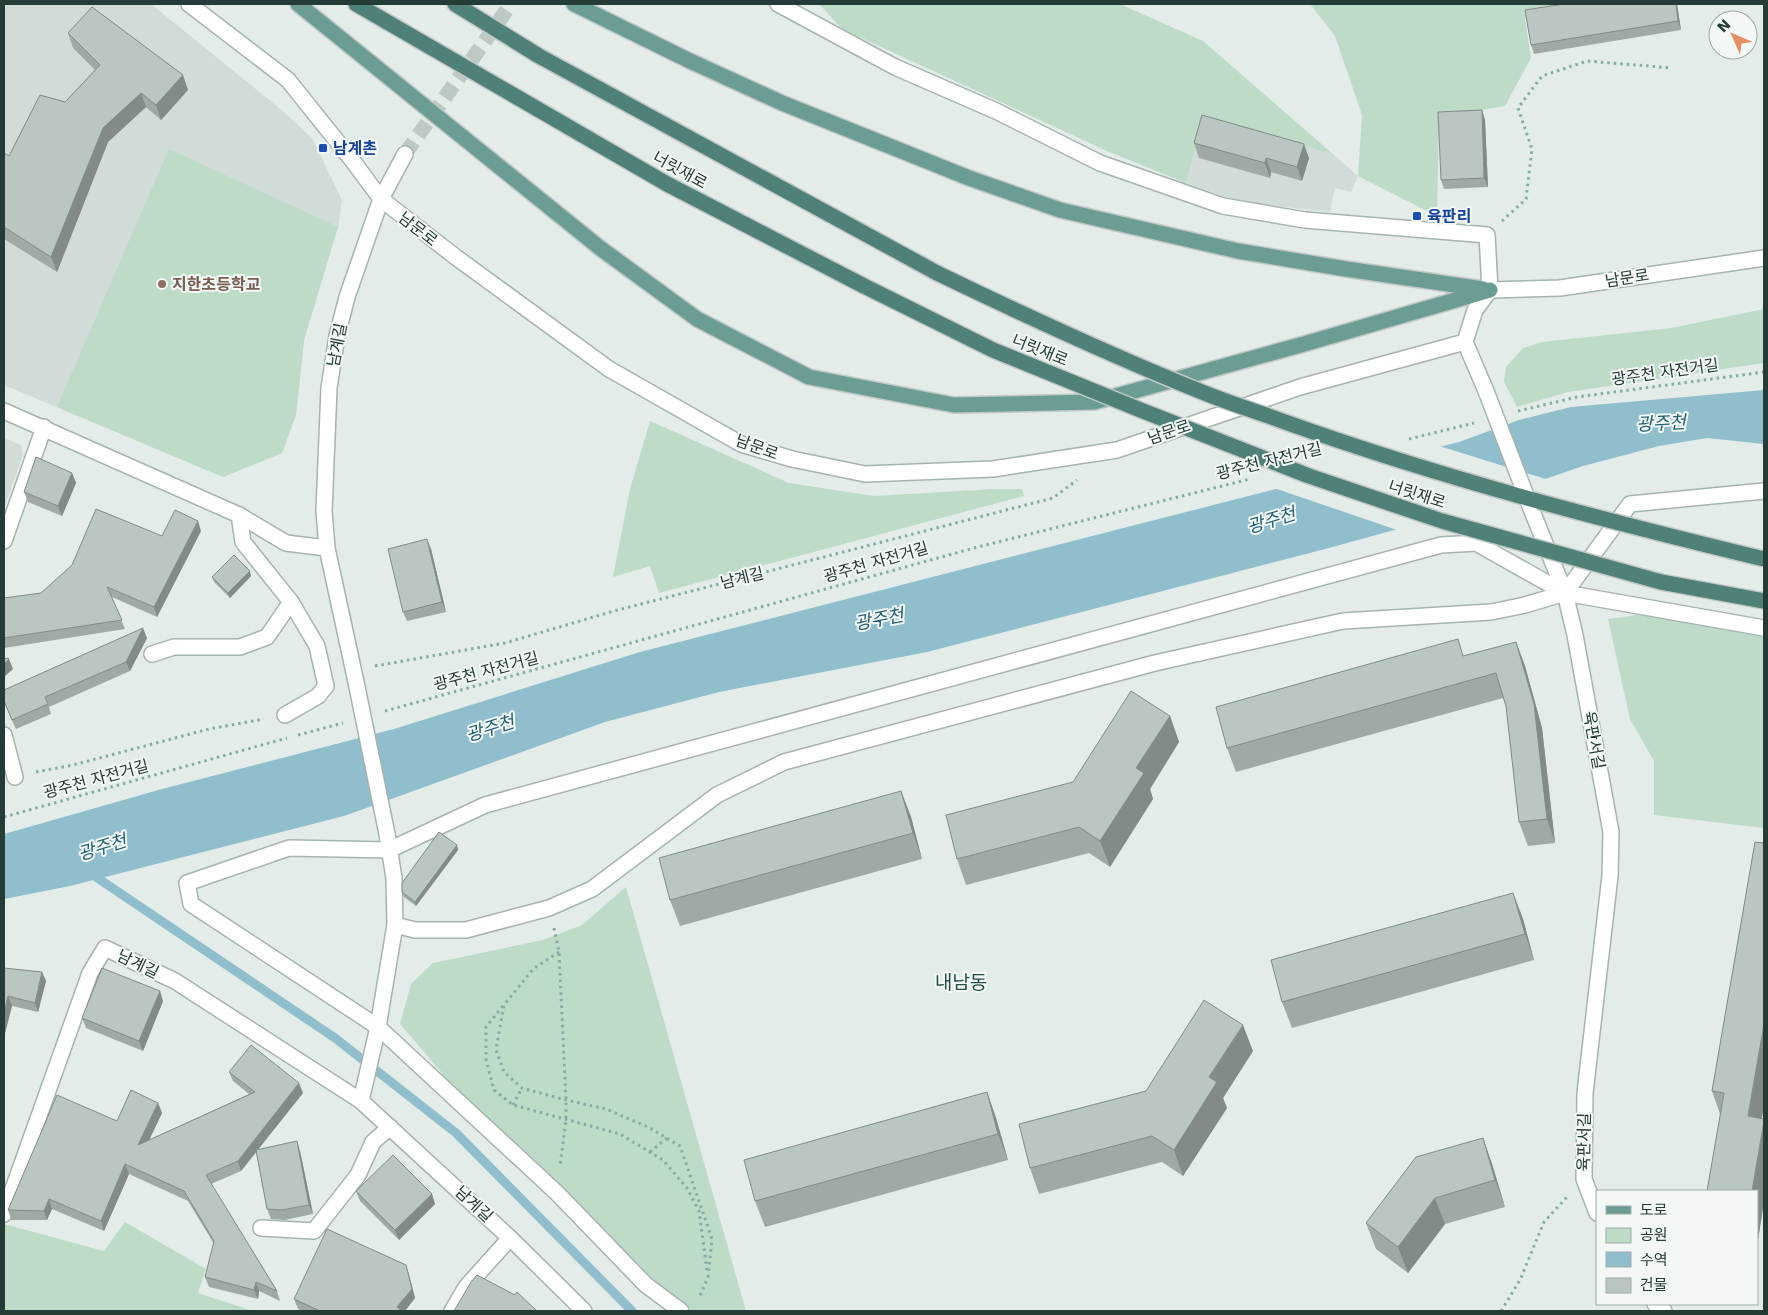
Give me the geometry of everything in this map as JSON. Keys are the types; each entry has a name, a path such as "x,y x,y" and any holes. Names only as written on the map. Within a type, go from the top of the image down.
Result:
{"highway":[{"name":"너릿재로","path":"356,4 667,184 864,286 993,350 1309,476 1442,521 1651,580 1764,601"},
{"name":"너릿재로","path":"455,4 539,56 937,274 1058,331 1204,393 1357,448 1476,484 1639,529 1764,559"}],"main road":[{"path":"298,4 600,248 697,319 809,377 954,405 1094,402 1490,290"},
{"path":"574,4 782,103 969,178 1060,210 1238,251 1490,290"}],"street":[{"name":"남문로","path":"189,4 288,80 352,160 380,199 457,258 610,369 741,444 792,459 865,474 993,469 1117,450 1300,387 1465,342"},
{"path":"778,4 895,67 996,111 1100,163 1223,206 1305,220 1487,235 1490,290 1475,310 1465,342"},
{"name":"남계길","path":"361,1101 378,1027 395,925 394,878 387,834 328,548 324,511 329,388 337,336 347,296 380,199 406,154"},
{"name":"남문로","path":"1490,290 1560,288 1764,258"},
{"name":"육판서길","path":"1465,342 1565,593 1575,635 1611,832 1610,876 1585,1093 1584,1179 1596,1209"},
{"path":"4,411 44,427 239,515 286,543 328,548"},
{"path":"4,541 44,427"},
{"path":"395,925 414,930 466,930 549,908 592,889 717,795 784,762 1154,662 1343,621 1491,612 1525,605 1565,593 1630,504 1764,491"},
{"path":"239,515 243,542 291,602 317,646 326,686 318,696 285,715"},
{"path":"681,1311 646,1285 557,1193 378,1027 191,904 187,883 289,848 389,850 484,805 1441,545 1476,542 1565,593 1764,628"},
{"path":"152,654 174,647 240,647 267,637 291,602"},
{"path":"4,735 14,777"},
{"name":"남계길","path":"4,1214 90,973 105,948 175,981 361,1101 510,1238 584,1311"},
{"path":"261,1228 314,1231 358,1175 374,1142 390,1127"},
{"path":"452,1311 466,1287 510,1238"}],"path":[{"path":"1487,235 1526,199 1532,149 1518,108 1542,76 1587,60 1672,68"},
{"name":"광주천 자전거길","path":"1510,414 1577,397 1764,372"},
{"path":"1405,440 1482,421"},
{"name":"남계길","path":"352,664 379,666 505,643 614,611 1053,498 1081,476"},
{"name":"광주천 자전거길","path":"385,712 974,548 1252,478"},
{"path":"14,777 209,729 285,715"},
{"name":"광주천 자전거길","path":"4,817 347,722"},
{"path":"549,908 559,952 566,1100 566,1120 557,1193"},
{"path":"559,952 533,969 486,1027 486,1060 494,1090 513,1105 620,1134 663,1160 687,1188 698,1211 708,1277"},
{"path":"504,1005 496,1050 504,1072 522,1088 606,1109 648,1127 680,1146 712,1239 708,1277 696,1303"},
{"path":"513,1105 522,1088"},
{"path":"650,1152 667,1138"},
{"path":"1502,1311 1520,1280 1544,1222 1584,1179"}],"shaded area":[{"name":"지한초등학교","path":"4,4 151,4 284,112 312,138 342,200 338,227 304,340 296,415 282,453 223,477 4,385"},
{"path":"1204,118 1333,154 1358,176 1351,192 1335,188 1330,212 1240,202 1186,183"},
{"path":"4,438 21,445 23,455 4,508"}],"green space":[{"path":"819,4 1120,4 1203,41 1333,154 1204,118 1186,183 1107,151 842,29"},
{"path":"1310,4 1566,4 1565,8 1525,18 1531,58 1505,106 1439,117 1437,216 1358,176 1362,115 1335,36"},
{"path":"169,149 338,227 304,340 296,415 282,453 223,477 57,407"},
{"path":"1764,309 1764,363 1568,392 1517,407 1504,382 1506,367 1523,348 1542,342 1671,328"},
{"path":"650,421 789,483 874,496 1022,489 1024,496 659,593 650,566 613,577 630,489"},
{"path":"1645,614 1764,637 1764,828 1654,815 1654,761 1630,719 1608,619"},
{"path":"626,887 746,1311 693,1311 648,1278 447,1079 400,1024 411,984 433,963 543,940 582,925"},
{"path":"125,1222 206,1269 198,1293 253,1311 4,1311 4,1224 104,1251"}],"water":[{"name":"광주천","path":"1764,390 1764,444 1707,438 1659,446 1583,466 1405,527 1329,548 927,652 719,692 605,722 344,816 70,886 4,899 4,834 162,789 394,729 640,652 1459,442 1519,420 1571,407"}],"pier":[{"path":"1436,445 1549,480 1400,531 1271,487"}],"building":[{"path":"1564,4 1676,4 1678,21 1531,45 1525,10"},
{"path":"92,7 183,75 156,105 141,93 103,128 51,257 4,227 4,153 9,156 40,95 65,102 100,65 68,33"},
{"path":"1482,110 1484,178 1441,180 1438,112"},
{"path":"1202,115 1304,144 1297,167 1266,158 1265,163 1194,143"},
{"path":"36,457 72,473 58,506 24,492"},
{"path":"96,509 162,536 175,510 198,521 154,607 107,587 122,620 4,638 4,598 41,593 72,565"},
{"path":"427,539 442,602 403,612 388,549"},
{"path":"234,555 250,571 228,593 212,577"},
{"path":"143,628 126,662 45,697 48,704 12,720 4,701 4,690"},
{"path":"1458,639 1463,656 1516,642 1534,704 1547,819 1519,822 1506,706 1496,673 1227,748 1216,707"},
{"path":"1131,691 1170,716 1136,768 1144,773 1100,841 1079,827 957,859 946,815 1073,782"},
{"path":"901,791 913,833 670,900 659,858"},
{"path":"439,832 457,845 415,902 402,892 402,883"},
{"path":"1755,842 1764,843 1764,1024 1748,1116 1764,1119 1764,1121 1752,1190 1707,1190 1724,1093 1712,1091"},
{"path":"1513,893 1525,934 1282,1002 1271,960"},
{"path":"4,968 42,972 35,1003 8,996 4,1013"},
{"path":"102,968 160,991 139,1041 82,1018"},
{"path":"1204,1000 1243,1025 1209,1077 1217,1082 1174,1150 1152,1136 1030,1168 1019,1124 1146,1091"},
{"path":"251,1045 299,1083 238,1161 206,1175 277,1291 256,1282 254,1290 205,1277 214,1241 184,1191 125,1164 101,1221 49,1199 44,1211 8,1210 57,1095 117,1121 131,1090 158,1103 138,1145 255,1092 229,1072"},
{"path":"987,1092 998,1134 755,1201 744,1160"},
{"path":"1483,1138 1495,1180 1435,1198 1398,1247 1366,1223 1416,1157"},
{"path":"297,1141 309,1205 282,1210 267,1209 256,1150"},
{"path":"393,1155 432,1194 395,1230 356,1191"},
{"path":"327,1229 406,1265 412,1289 397,1307 402,1311 320,1311 294,1299"},
{"path":"477,1275 515,1295 517,1292 537,1311 454,1311"}],"waterway":[{"path":"90,873 335,1038 456,1133 632,1311"}],"tunnel":[{"path":"405,154 511,4"}],"place":[{"name":"남계촌","path":"323,148"},
{"name":"육판리","path":"1417,216"},
{"name":"지한초등학교","path":"162,284"}],"district":[{"name":"내남동","path":"961,982"}]}
